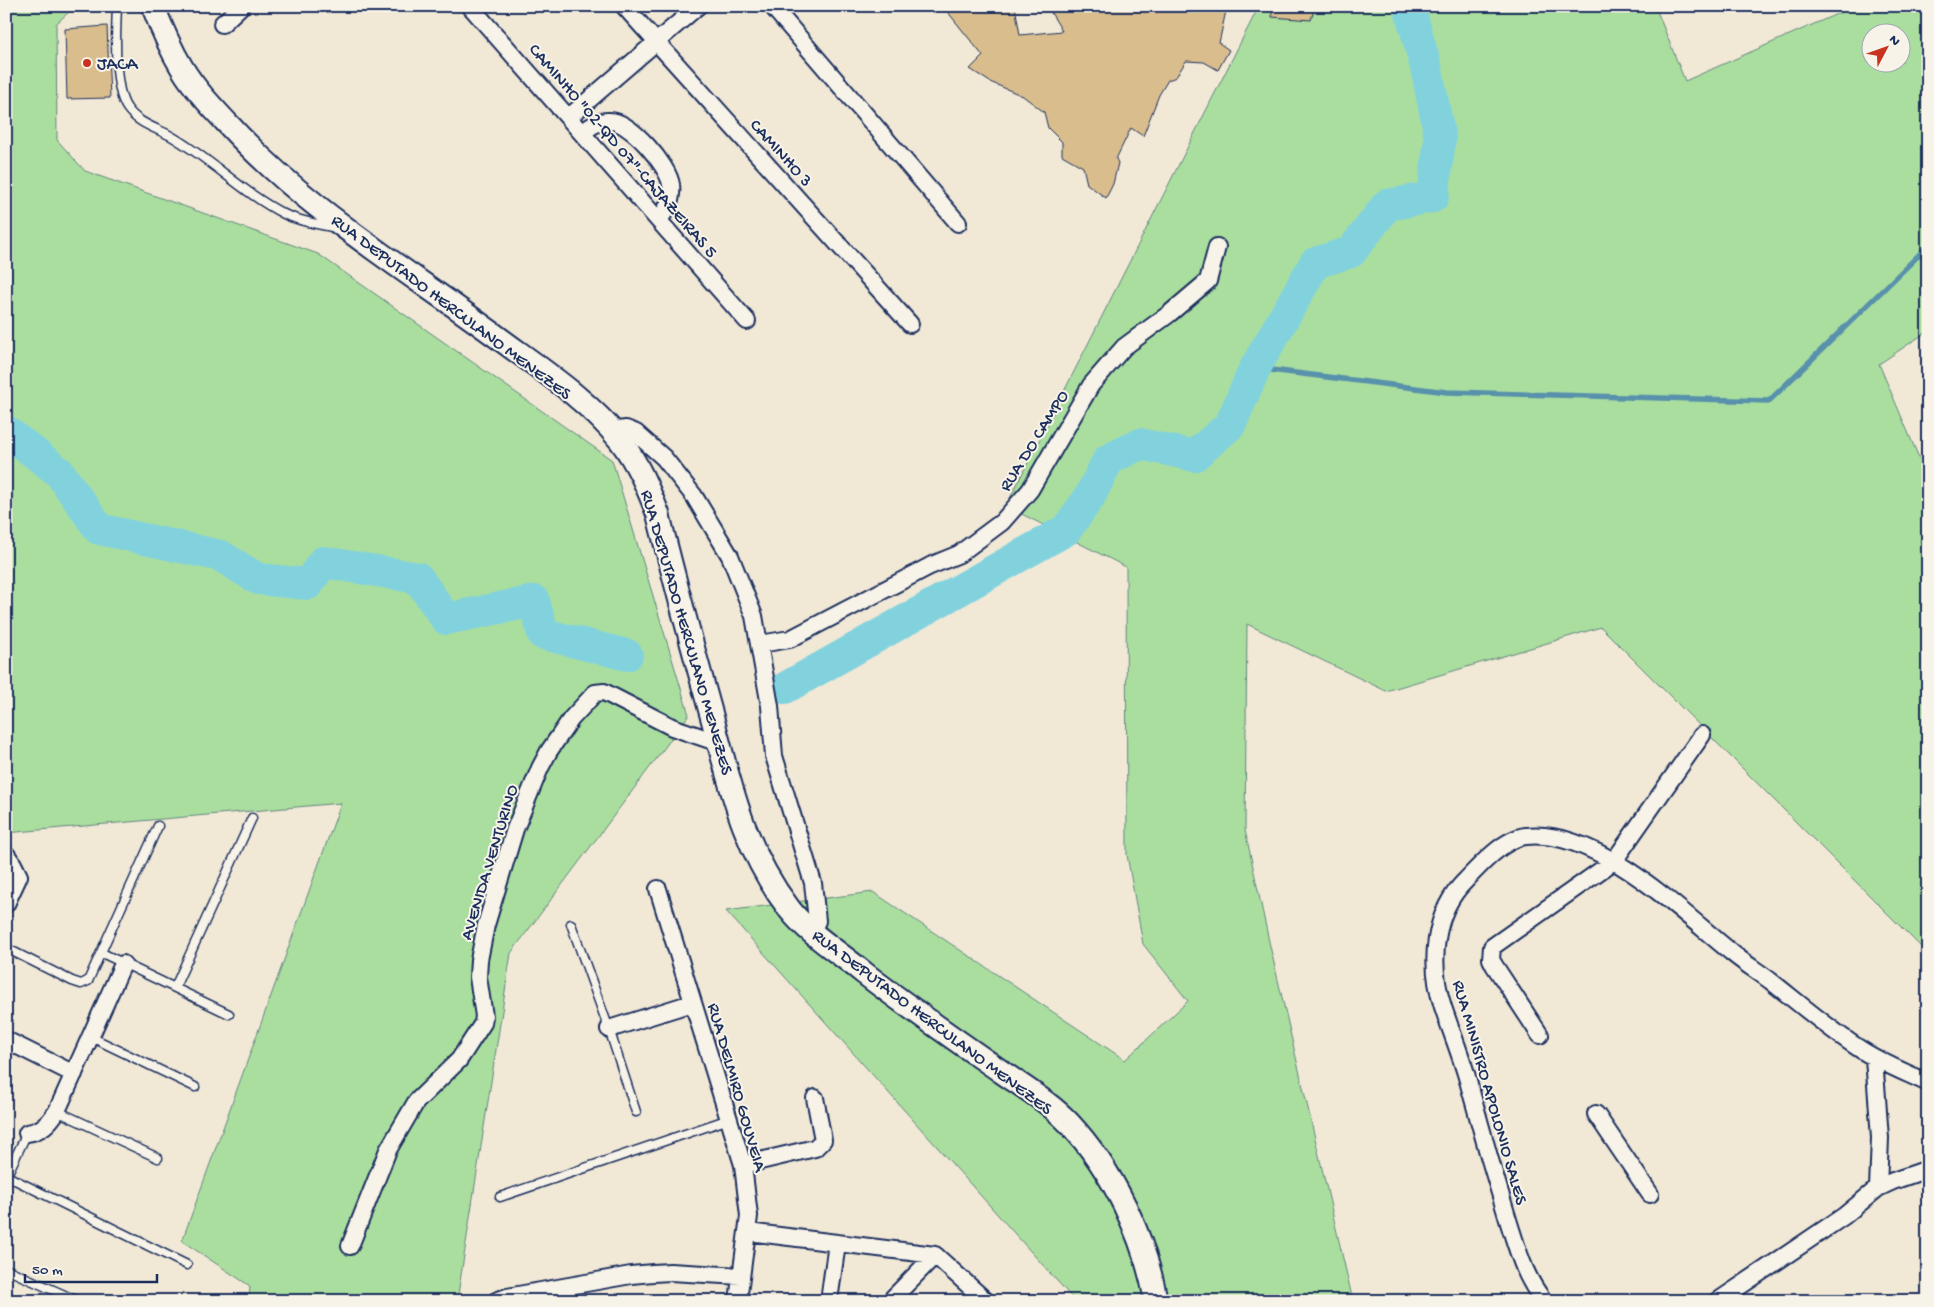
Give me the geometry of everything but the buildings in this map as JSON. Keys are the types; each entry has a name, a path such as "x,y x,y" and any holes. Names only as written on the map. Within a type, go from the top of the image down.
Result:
{"main road":[{"name":"RUA DEPUTADO HERCULANO MENEZES","path":"153,6 167,40 182,68 206,99 258,156 347,229 544,371 589,408 611,430 631,456 646,482 658,514 719,743 749,842 771,883 792,912 812,932 917,1013 1030,1091 1068,1123 1099,1163 1133,1222 1150,1275 1156,1301"}],"street":[{"path":"222,24 241,6"},
{"name":"CAMINHO \"02-QD 07\"-CAJAZEIRAS 5","path":"470,6 747,321"},
{"name":"CAMINHO 3","path":"624,6 910,324"},
{"path":"569,117 698,6"},
{"path":"772,6 958,223"},
{"path":"582,133 594,124 611,121 622,124 632,130 669,175 672,194 669,204 659,220"},
{"name":"RUA DO CAMPO","path":"760,644 790,639 922,570 959,554 1002,522 1030,490 1091,385 1124,347 1208,281 1217,247"},
{"path":"611,430 626,429 636,433 664,458 694,496 730,556 754,616 770,706 774,756 814,884 817,921 812,932"},
{"name":"AVENIDA VENTURINO","path":"350,1246 388,1150 411,1110 416,1102 459,1060 483,1023 484,1016 478,977 486,925 515,829 528,795 549,751 571,719 595,693 604,692 672,727 719,743"},
{"path":"1540,1036 1494,965 1491,959 1492,947 1614,861 1702,735"},
{"name":"RUA MINISTRO APOLONIO SALES","path":"1544,1301 1528,1279 1495,1181 1469,1084 1441,1001 1437,982 1436,936 1440,921 1454,891 1510,840 1528,835 1558,838 1575,843 1614,861 1665,898 1732,953 1859,1049 1874,1058 1928,1082"},
{"path":"6,854 19,876 6,904"},
{"name":"RUA DELMIRO GOUVEIA","path":"658,889 743,1166 749,1216 738,1301"},
{"path":"27,1133 46,1125 58,1111 123,964"},
{"path":"609,1029 692,1003"},
{"path":"6,1040 74,1074"},
{"path":"1874,1058 1880,1138 1878,1188"},
{"path":"743,1166 815,1148 821,1144 823,1140 815,1098"},
{"path":"1596,1114 1650,1194"},
{"path":"1718,1301 1821,1232 1878,1188 1893,1180 1928,1169"},
{"path":"748,1232 935,1255 986,1301"},
{"path":"828,1301 836,1243"},
{"path":"890,1301 935,1255"},
{"path":"496,1301 507,1297 631,1275 670,1272 741,1276"}],"lane":[{"path":"117,6 118,69 122,99 138,120 200,154 266,203 286,215 318,224 347,229"},
{"path":"175,987 252,818"},
{"path":"6,948 81,984 88,982 158,826"},
{"path":"571,924 609,1029 636,1112"},
{"path":"102,953 229,1014"},
{"path":"91,1037 195,1087"},
{"path":"58,1111 158,1158"},
{"path":"500,1197 730,1119"},
{"path":"27,1133 6,1176 187,1265"},
{"path":"6,1269 78,1301"}],"green space":[{"path":"6,6 75,6 56,24 57,140 85,171 318,254 612,460 689,715 511,953 457,1301 249,1301 250,1286 182,1241 341,803 6,833"},
{"path":"1259,6 1655,6 1685,81 1855,6 1928,6 1928,331 1879,364 1928,479 1928,954 1601,627 1386,691 1247,624 1245,830 1270,946 1353,1301 1075,1301 726,911 873,892 1125,1060 1188,1001 1143,944 1127,855 1126,567 1006,506"}],"waterway":[{"path":"785,688 1066,530 1089,498 1108,460 1140,444 1194,456 1230,425 1255,368 1315,263 1351,252 1387,205 1433,197 1440,138 1427,71 1409,6"},
{"path":"1255,368 1447,392 1769,401 1928,246"},
{"path":"6,431 59,472 99,529 221,556 258,579 308,584 323,562 418,578 446,619 534,601 543,634 627,655"}],"place":[{"name":"JACA","path":"87,63"}]}
